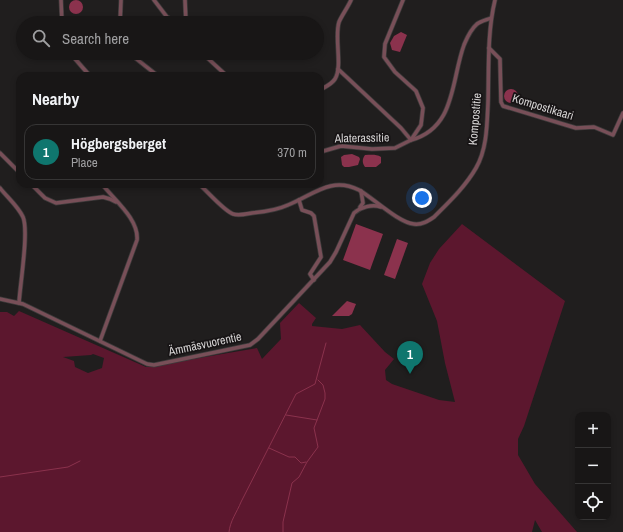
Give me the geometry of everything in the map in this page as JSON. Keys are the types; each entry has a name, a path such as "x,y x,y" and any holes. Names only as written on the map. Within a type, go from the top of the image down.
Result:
{"street":[{"path":"61,0 62,16"},
{"path":"120,16 121,0"},
{"path":"154,0 166,16"},
{"path":"185,0 186,16"},
{"path":"324,88 329,85 335,78 338,69 339,22 351,0"},
{"path":"338,69 411,140 421,125 422,108 416,91 395,72 384,56 385,44 403,0"},
{"name":"Kompostitie","path":"324,187 334,185 346,185 361,191 405,221 414,224 428,221 434,217 466,183 473,173 482,154 487,126 489,48 491,18 495,0"},
{"name":"Alaterassitie","path":"324,151 341,146 372,149 395,148 426,134 434,127 446,109 452,95 461,54 471,30 478,24 491,18"},
{"name":"Kompostikaari","path":"489,48 500,59 501,102 503,106 576,128 594,127 613,135 623,116"},
{"path":"76,60 87,72"},
{"path":"138,60 153,72"},
{"path":"210,60 223,72"},
{"path":"0,153 16,169"},
{"path":"0,188 23,217 24,223 23,263 19,302"},
{"path":"35,188 45,198 56,203 103,197 119,204"},
{"path":"100,341 138,234 136,226 131,218 105,188"},
{"name":"Kompostitie","path":"203,188 228,212 234,215 257,213 285,206 321,188"},
{"path":"358,210 363,203 361,191"},
{"path":"299,200 302,210 311,213 314,216 321,257 310,274 314,280"},
{"path":"358,210 373,206 385,208"},
{"name":"Ämmäsvuorentie","path":"0,299 19,302 147,364 154,365 250,344 258,339 330,262 351,219 358,210"}],"shaded area":[{"path":"73,0 79,0 83,4 83,10 79,14 73,14 69,10 69,4"},
{"path":"401,32 407,35 400,52 392,50 390,43 394,36"},
{"path":"508,89 514,89 518,93 518,99 514,103 508,103 504,99 504,93"},
{"path":"352,154 359,157 360,159 358,165 344,167 342,165 341,157"},
{"path":"365,155 381,157 381,163 376,167 365,167 363,164 363,158"},
{"path":"356,224 383,234 370,270 343,260"},
{"path":"462,224 565,301 524,426 518,439 518,455 535,484 577,532 542,532 535,520 532,532 0,532 0,312 7,312 14,316 19,311 146,367 257,348 262,359 281,339 280,323 299,303 316,318 312,326 342,329 360,325 385,352 394,359 385,370 386,380 392,384 439,400 455,402 445,363 437,321 422,284 430,263 439,249","holes":["93,354 104,358 102,368 88,373 75,367 74,361 63,357"]},
{"path":"397,239 408,243 395,279 384,275"},
{"path":"347,301 356,304 352,314 349,316 332,316"}],"waterway":[{"path":"229,532 234,517 296,394 315,384 326,343"},
{"path":"283,532 283,522 292,483 299,477 307,462 318,447 314,428 325,399 323,385 318,380"},
{"path":"286,415 317,420"},
{"path":"269,448 289,457 295,457 301,463 306,462"},
{"path":"0,477 68,467 80,461"}],"place":[{"name":"Högbergsberget","path":"410,374"}]}
